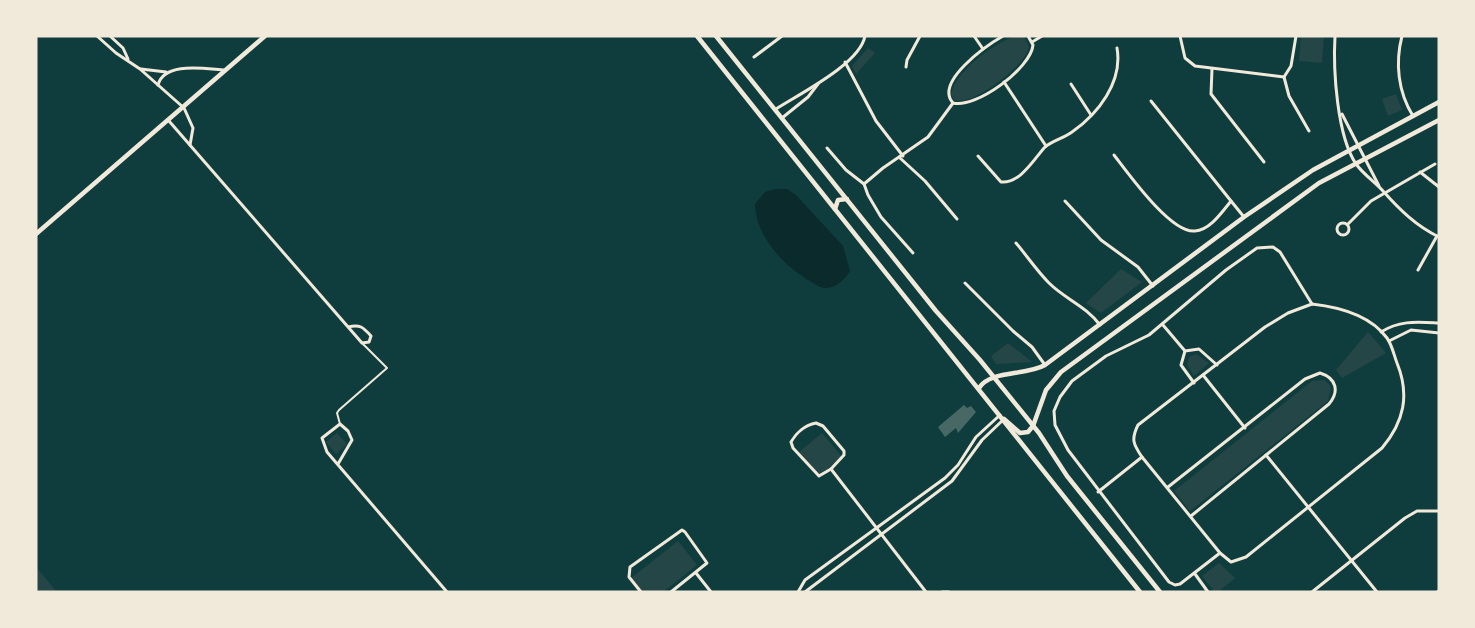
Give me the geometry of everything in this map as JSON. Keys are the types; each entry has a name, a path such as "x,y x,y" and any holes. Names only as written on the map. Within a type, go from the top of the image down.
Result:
{"main road":[{"path":"36,234 265,36"},
{"path":"697,36 1000,415 1020,434 1028,432 1034,426 1046,390 1061,372 1303,194 1355,163 1439,120"},
{"path":"716,36 936,311 1034,426 1067,476 1160,592"},
{"path":"979,388 984,381 1030,372 1045,366 1244,217 1313,170 1439,102"},
{"path":"835,210 838,200 848,200"},
{"path":"1004,419 1140,592"}],"street":[{"path":"98,36 116,53 140,68 184,108 192,128 190,145"},
{"path":"110,36 122,48 128,59"},
{"path":"754,57 782,36"},
{"path":"906,67 920,36"},
{"path":"974,36 983,49"},
{"path":"1003,36 983,49 966,65 951,84 947,94 953,103 969,102 1004,82 1029,57 1032,42 1028,36"},
{"path":"1032,42 1042,36"},
{"path":"1180,36 1182,53 1190,63 1212,69 1284,77"},
{"path":"1296,36 1291,66 1284,77 1289,96 1310,131"},
{"path":"1335,36 1335,79 1348,150 1365,176 1380,187"},
{"path":"1402,36 1399,75 1404,100 1413,117"},
{"path":"776,110 820,82 845,62 857,52 864,37"},
{"path":"978,156 995,178 1006,182 1028,168 1046,146 1071,133 1092,115 1102,102 1113,82 1118,67 1117,48"},
{"path":"845,62 876,122 901,157 958,219"},
{"path":"140,68 168,72 192,69 226,70"},
{"path":"1212,69 1211,94 1264,162"},
{"path":"158,85 160,78 168,72"},
{"path":"782,118 808,97 820,82"},
{"path":"1004,82 1046,146"},
{"path":"1071,84 1092,115"},
{"path":"1151,100 1244,217"},
{"path":"864,184 883,168 928,137 953,103"},
{"path":"1340,112 1380,187 1412,220 1438,236 1418,270"},
{"path":"169,120 190,145 348,327 362,343 366,344 371,338 364,328 360,326 348,327"},
{"path":"827,148 846,170 864,184 881,217 913,253"},
{"path":"1114,155 1151,202 1186,230 1196,231 1207,226 1231,202"},
{"path":"1348,224 1371,201 1435,164"},
{"path":"1420,172 1439,187"},
{"path":"1065,201 1101,240 1138,267 1154,286"},
{"path":"1016,243 1049,283 1062,294 1086,308 1101,325"},
{"path":"1220,553 1180,584 1176,585 1169,582 1098,492 1068,450 1055,425 1054,410 1060,397 1072,381 1106,356 1134,344 1163,324 1226,270 1257,248 1273,247 1280,252 1312,304"},
{"path":"965,283 1013,332 1032,347 1045,366"},
{"path":"1312,304 1330,306 1354,314 1386,337 1403,377 1405,402 1398,424 1382,448 1246,557 1231,562 1220,553 1142,457 1132,441 1138,425 1265,327 1288,313 1312,304"},
{"path":"1381,332 1396,324 1410,322 1439,323"},
{"path":"1163,324 1185,351"},
{"path":"1389,342 1411,330 1439,333"},
{"path":"1185,351 1199,349 1217,365"},
{"path":"1185,351 1181,365 1194,383"},
{"path":"1168,487 1313,374 1320,373 1332,379 1336,387 1336,393 1329,404 1191,516"},
{"path":"1203,375 1245,428"},
{"path":"798,592 805,580 950,474 976,437 1000,415"},
{"path":"804,592 882,536 952,482 982,440 1004,419"},
{"path":"816,423 823,426 844,450 844,456 831,469 819,476 793,448 791,442 794,437 808,424 816,423"},
{"path":"338,464 352,440 348,431 340,424 325,433 322,438 327,452 447,592"},
{"path":"1266,455 1377,592"},
{"path":"1098,492 1142,457"},
{"path":"831,469 926,592"},
{"path":"1312,592 1405,518 1418,511 1439,511"},
{"path":"641,592 629,577 630,567 682,530 707,560 706,565 671,592"},
{"path":"696,573 711,592"},
{"path":"1195,574 1208,592"},
{"path":"942,592 948,592"}],"lane":[{"path":"340,424 337,413 339,410 386,368 362,343"}],"shaded area":[{"path":"1014,36 1024,37 1029,46 1019,63 998,83 985,91 973,97 954,100 951,94 954,85 967,68 986,52"},
{"path":"1301,36 1324,36 1322,63 1299,61"},
{"path":"868,48 875,53 856,74 852,66"},
{"path":"1396,94 1402,110 1388,116 1382,99"},
{"path":"775,189 787,189 796,195 843,246 850,271 837,285 823,288 808,280 789,266 765,238 756,216 755,204 765,192"},
{"path":"1121,269 1142,282 1101,313 1086,303"},
{"path":"1368,332 1386,353 1342,378 1336,370"},
{"path":"1008,343 1032,362 996,364 991,356"},
{"path":"1196,354 1209,363 1194,376 1187,365 1189,357"},
{"path":"1325,380 1331,387 1328,401 1190,511 1174,491 1312,381"},
{"path":"337,433 347,444 336,454 326,442"},
{"path":"822,433 842,457 820,476 799,452"},
{"path":"678,541 697,565 663,592 641,592 630,579"},
{"path":"1219,563 1235,578 1218,592 1215,592 1202,576"},
{"path":"36,567 57,592 36,592"}],"building":[{"path":"964,405 967,408 971,406 976,412 958,433 956,428 945,437 938,427"}]}
